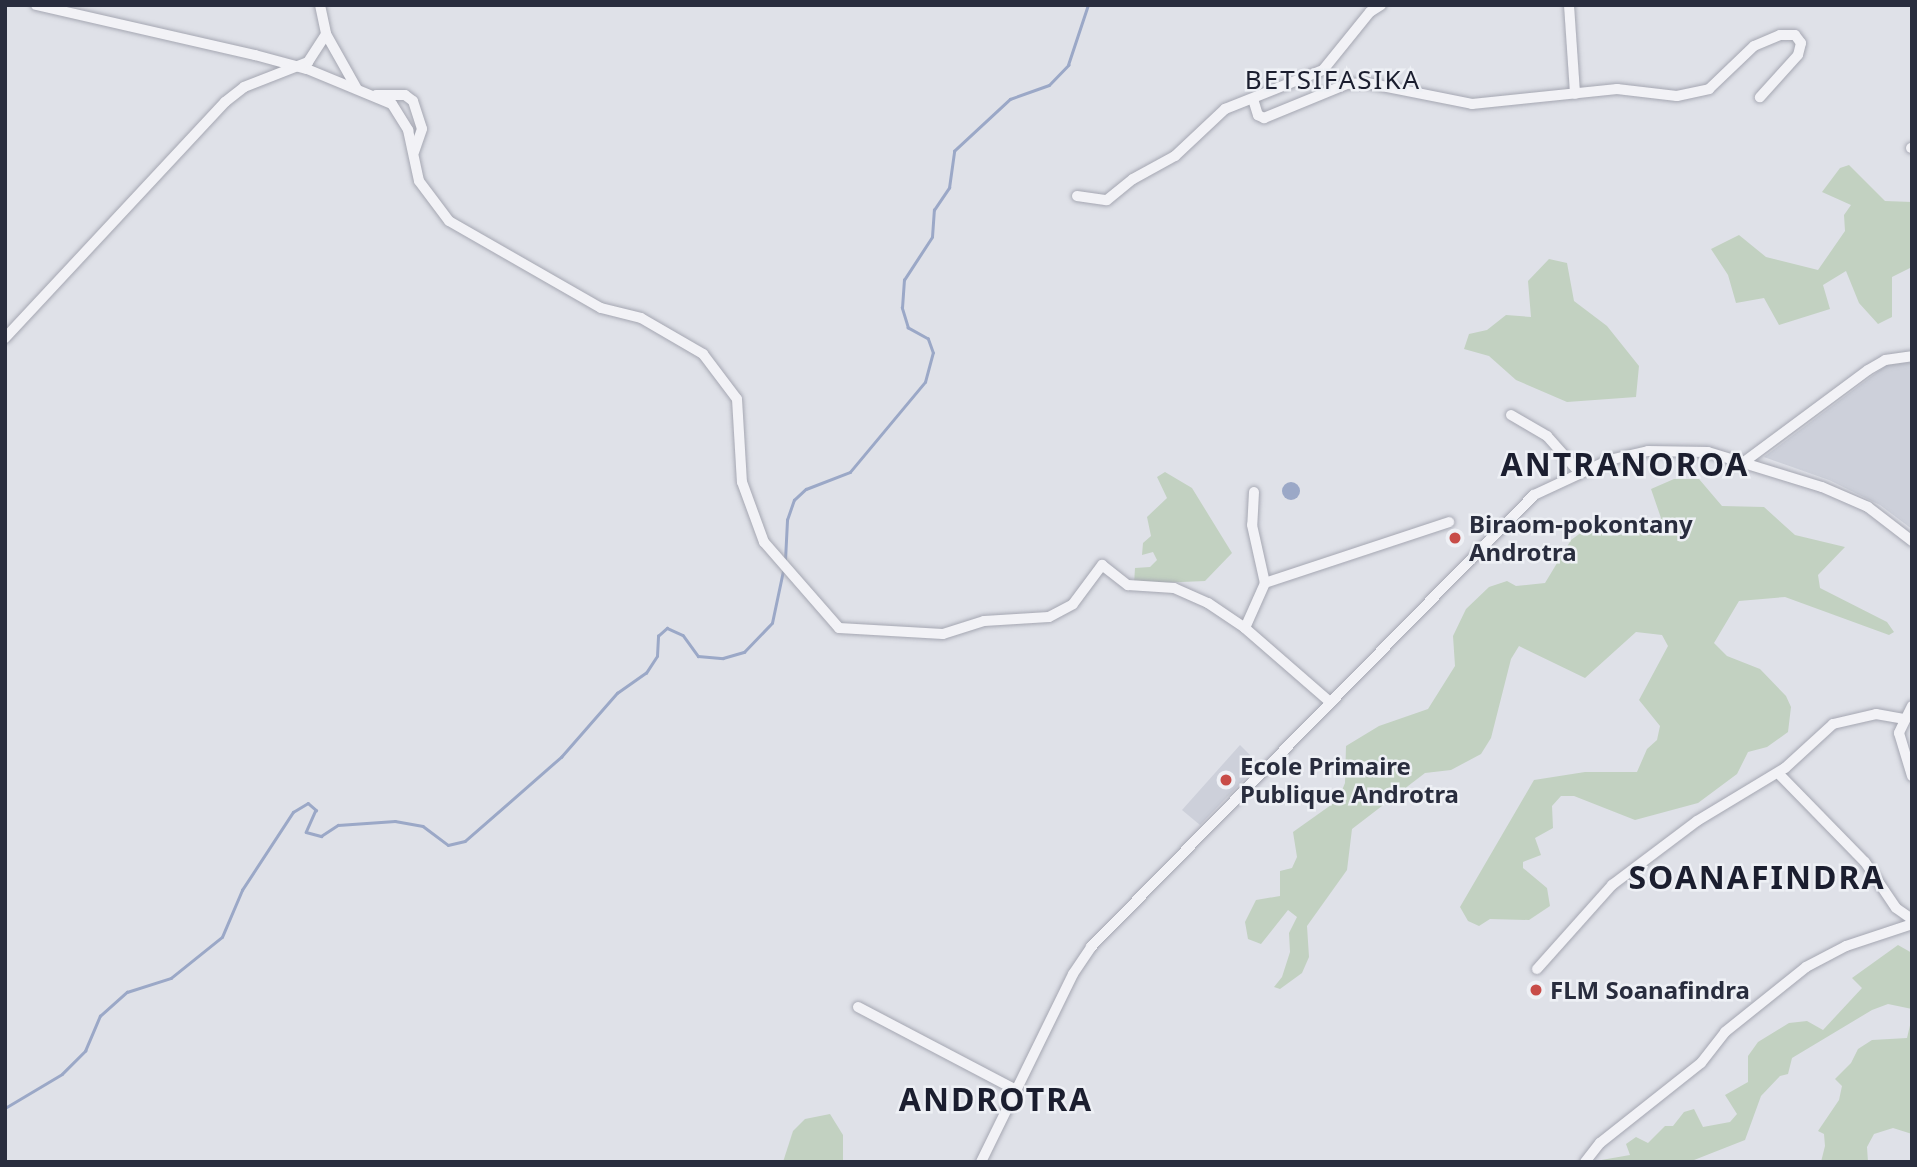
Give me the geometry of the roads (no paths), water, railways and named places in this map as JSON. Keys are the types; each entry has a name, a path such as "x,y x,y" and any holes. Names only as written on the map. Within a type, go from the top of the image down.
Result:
{"street":[{"path":"36,5 294,66 392,104 408,130 426,196 449,220 601,308 641,318 703,354 737,400 742,482 764,542 839,628 943,634 984,621 1049,617 1073,604 1102,565 1128,585 1174,588 1208,603 1245,628 1330,702"},
{"path":"320,5 327,34 357,89"},
{"path":"1077,195 1107,200 1133,178 1175,156 1225,108 1323,70 1370,12 1381,5"},
{"path":"1569,5 1575,94"},
{"path":"5,338 225,102 244,87 308,62 327,34"},
{"path":"1253,99 1264,118 1347,84 1367,83 1472,104 1617,89 1677,96 1709,89 1754,46 1780,34 1795,35 1801,43 1798,55 1760,97"},
{"path":"371,96 405,95 413,101 422,129 413,154"},
{"path":"1744,462 1868,370 1885,360 1912,356"},
{"path":"1510,415 1548,436 1578,472"},
{"path":"981,1162 1073,974 1091,947 1534,495 1578,472 1648,451 1677,449 1744,462 1868,507 1912,541"},
{"path":"1245,628 1265,583 1252,525 1254,492"},
{"path":"1265,583 1448,522"},
{"path":"1912,706 1904,719 1900,746 1912,776"},
{"path":"1537,969 1612,885 1697,821 1778,773 1833,724 1876,714 1904,719"},
{"path":"1585,1162 1601,1143 1701,1063 1726,1032 1806,967 1846,946 1912,922 1896,908 1865,862 1778,773"},
{"path":"858,1007 1016,1090"}],"water":[{"path":"1291,482 1297,485 1300,491 1297,497 1291,500 1285,497 1282,491 1285,485"}],"waterway":[{"path":"785,560 787,520 794,500 806,489 850,472 925,382 933,353 928,339 908,328 902,308 904,280 932,237 934,210 949,188 954,151 1010,99 1049,85 1068,65 1088,5"},
{"path":"5,1108 62,1074 85,1051 100,1016 127,992 171,978 222,937 242,890 293,812 308,803 316,810 306,832 321,836 338,825 395,821 423,826 448,845 465,841 561,757 617,693 646,673 657,656 658,636 667,628 683,635 698,656 723,658 744,652 772,623 783,571"}],"place":[{"name":"Biraom-pokontany Androtra","path":"1455,538"},
{"name":"Ecole Primaire Publique Androtra","path":"1226,780"},
{"name":"FLM Soanafindra","path":"1536,990"}],"district":[{"name":"BETSIFASIKA","path":"1333,80"},
{"name":"ANTRANOROA","path":"1625,464"},
{"name":"SOANAFINDRA","path":"1757,877"},
{"name":"ANDROTRA","path":"996,1099"}]}
